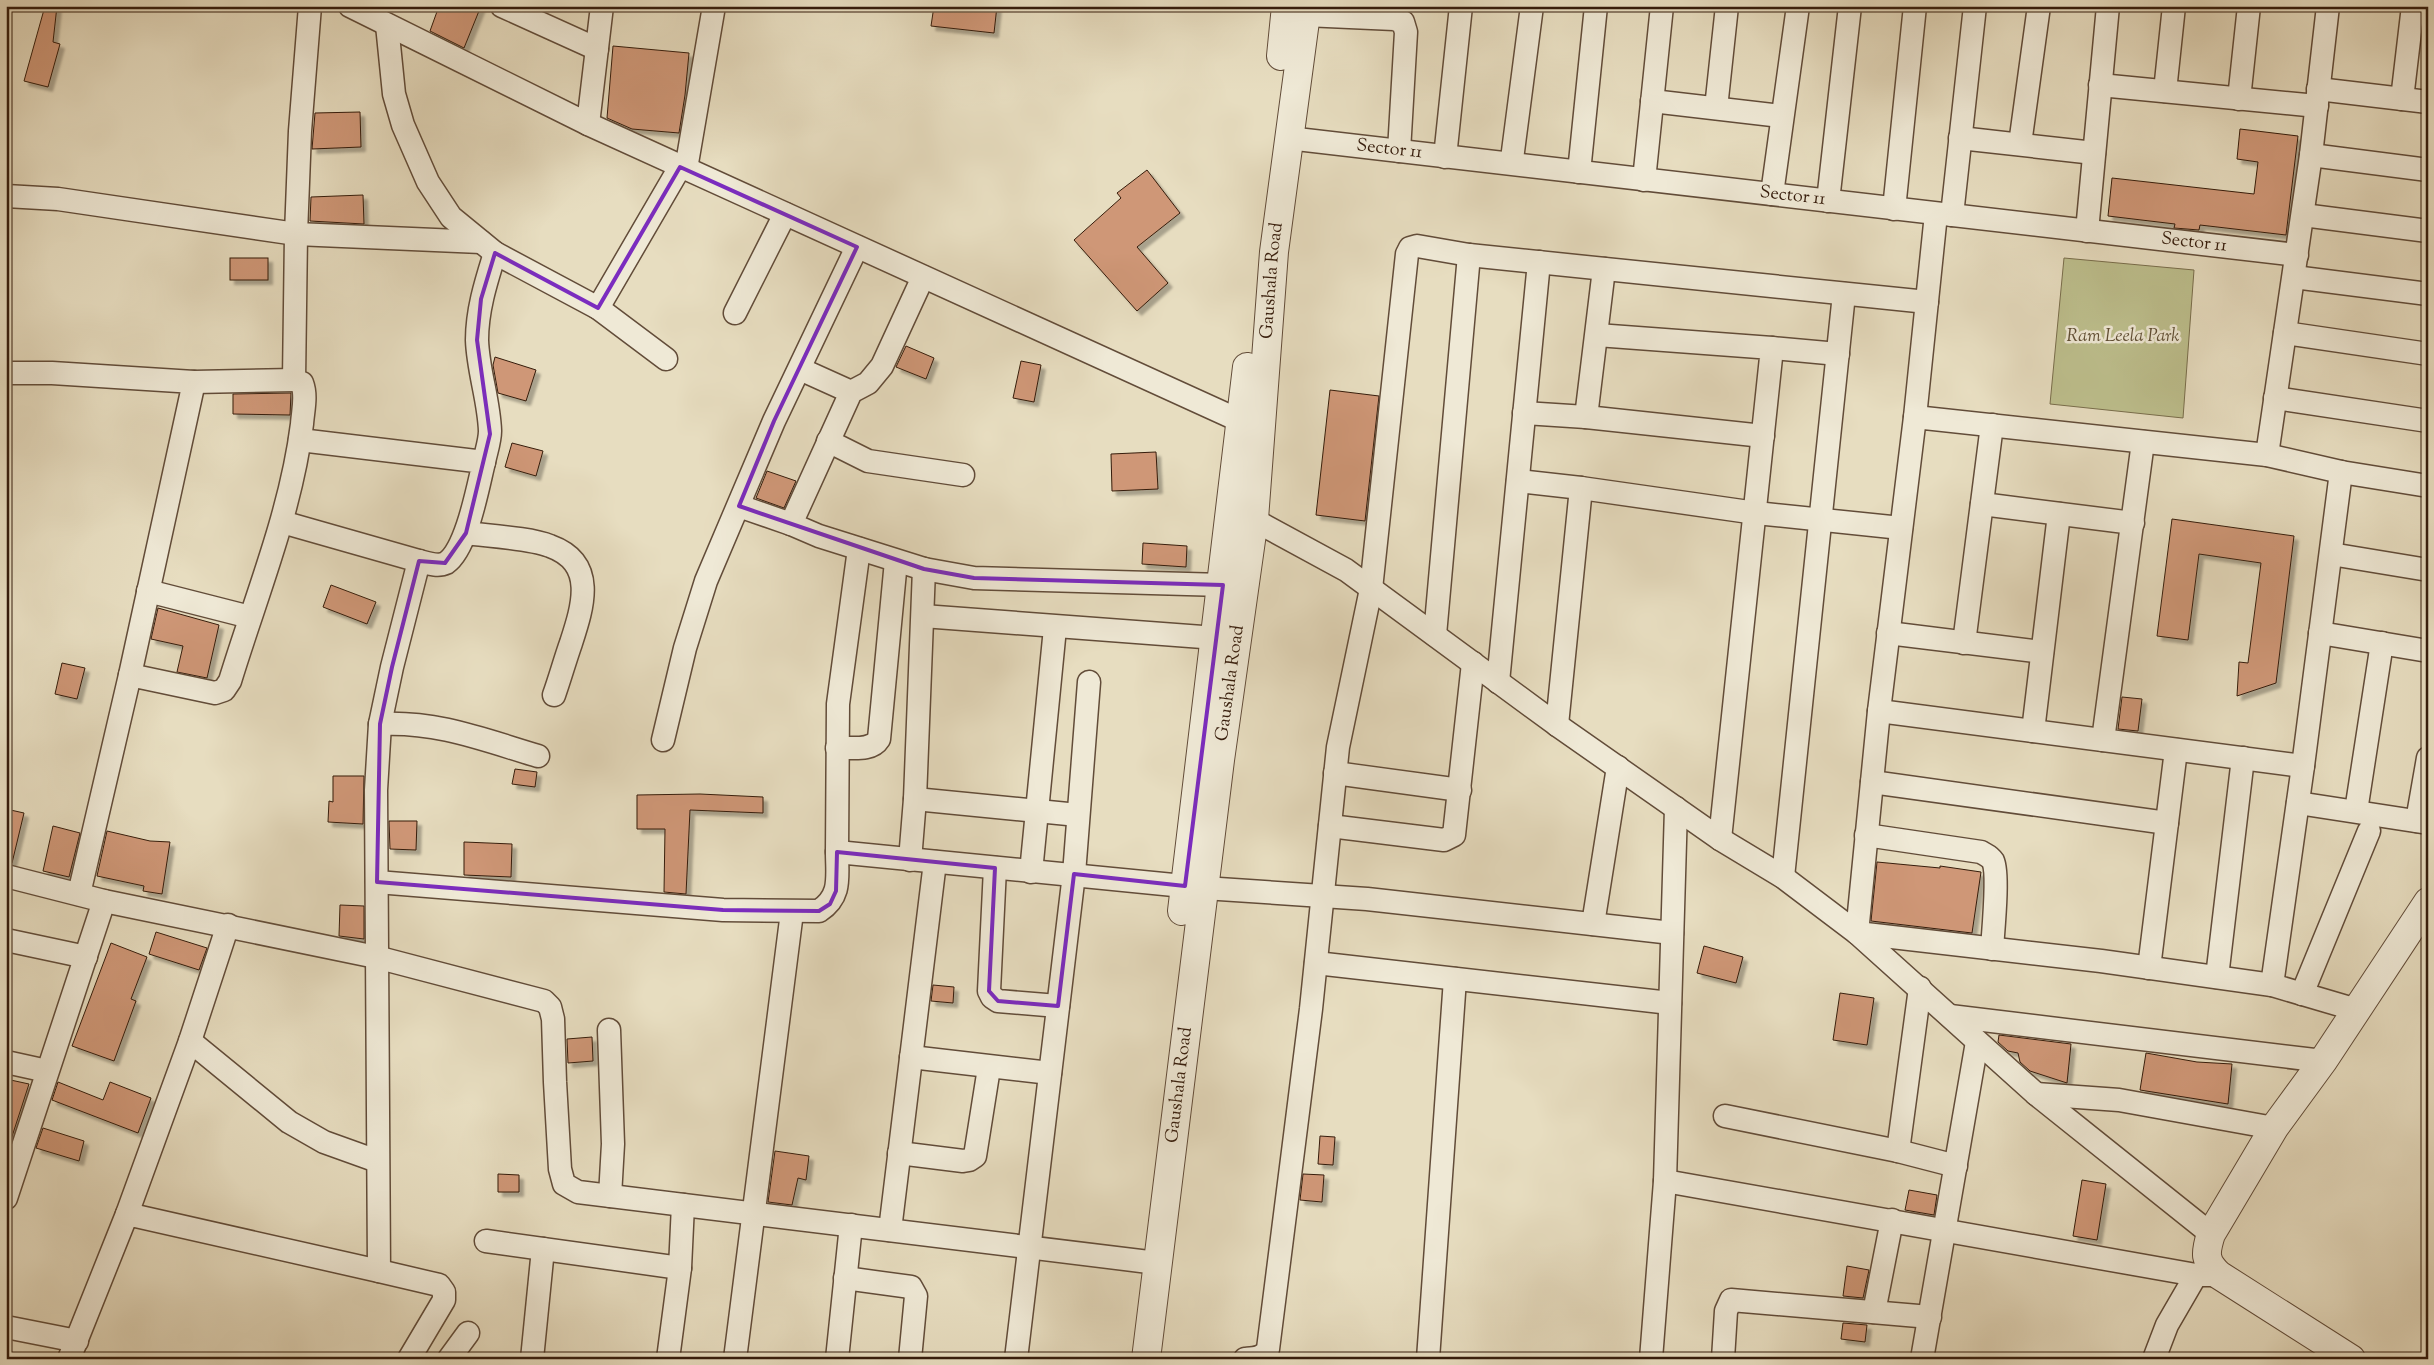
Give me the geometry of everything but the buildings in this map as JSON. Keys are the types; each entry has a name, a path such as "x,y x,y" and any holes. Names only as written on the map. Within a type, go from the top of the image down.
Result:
{"street":[{"path":"294,380 296,234 300,131 310,6"},
{"path":"350,6 588,124 1251,426"},
{"path":"502,6 596,49"},
{"path":"588,124 602,6"},
{"path":"598,308 683,168 714,6"},
{"path":"1445,157 1461,6"},
{"path":"1512,159 1532,6"},
{"path":"1579,172 1596,6"},
{"path":"1644,180 1662,6"},
{"path":"1716,108 1727,6"},
{"path":"1772,194 1781,116 1798,6"},
{"path":"1828,201 1850,6"},
{"path":"1894,209 1915,6"},
{"path":"1857,933 1878,711 1927,302 1960,138 1975,6"},
{"path":"2020,144 2039,6"},
{"path":"2088,231 2108,6"},
{"path":"2164,91 2174,6"},
{"path":"2239,98 2249,6"},
{"path":"2267,456 2303,215 2328,6"},
{"path":"2402,99 2413,6"},
{"path":"1299,9 1394,18 1403,22 1406,32 1399,151"},
{"name":"Gaushala Road","path":"1251,426 1288,138 1299,9"},
{"name":"Gaushala Road","path":"1146,1359 1150,1262 1194,887 1242,514 1299,9"},
{"path":"387,25 394,94 403,125 428,182 451,217 488,248 598,308 666,359"},
{"path":"2100,85 2239,98 2402,99 2428,102"},
{"path":"1652,101 1781,116"},
{"name":"Sector 11","path":"1288,138 2088,231 2295,266 2428,294"},
{"path":"1960,138 2094,154"},
{"path":"2311,155 2428,170"},
{"path":"6,196 58,199 296,234 488,248"},
{"path":"735,313 785,214"},
{"path":"2303,215 2428,231"},
{"path":"1245,1359 1260,1357 1268,1349 1316,963 1338,747 1371,589 1407,254 1410,248 1417,246 1469,255 1927,302"},
{"path":"663,740 685,648 706,581 740,506 774,420 857,247"},
{"path":"282,522 436,565 445,563 452,556 466,533 490,434 488,408 482,384 477,340 488,248"},
{"path":"1434,635 1469,255"},
{"path":"1498,682 1539,262"},
{"path":"1586,417 1598,335 1604,269"},
{"path":"791,524 851,392 868,383 882,366 922,277"},
{"path":"1783,877 1844,294"},
{"path":"2285,333 2428,354"},
{"path":"1598,335 1838,354"},
{"path":"1720,839 1772,348"},
{"path":"800,368 851,392"},
{"path":"6,373 52,373 194,382 294,380 302,383 305,392 300,440 282,522 230,681 224,690 215,693 130,675"},
{"path":"79,894 130,675 194,382"},
{"path":"2275,398 2428,421"},
{"path":"1524,413 1586,417 1764,436"},
{"path":"1914,416 2267,456 2341,472 2428,486"},
{"path":"1964,643 1992,425"},
{"path":"300,440 484,462"},
{"path":"828,441 868,461 963,475"},
{"path":"2103,740 2143,442"},
{"path":"2272,985 2303,766 2341,472"},
{"path":"1518,481 1756,513 1820,518 1901,528"},
{"path":"1557,725 1581,488"},
{"path":"1982,504 2133,523"},
{"path":"740,506 896,561 924,569 974,578 1223,585"},
{"path":"1242,514 1346,570 1557,725 1720,839 1783,877 1857,933 2036,1094 2211,1234"},
{"name":"Gaushala Road","path":"1194,887 1216,638 1223,585 1242,514"},
{"path":"2033,731 2059,514"},
{"path":"466,533 548,545 567,553 580,571 584,590 581,612 554,695"},
{"path":"376,882 723,910 819,911 830,904 836,891 838,704 859,549"},
{"path":"2331,554 2428,570"},
{"path":"379,1271 376,790 380,724 392,667 419,561"},
{"path":"837,748 868,747 875,745 879,739 896,561"},
{"path":"910,860 915,799 924,569"},
{"path":"148,591 250,617"},
{"path":"923,616 1055,628 1216,638"},
{"path":"1031,872 1055,628"},
{"path":"1888,633 2042,652"},
{"path":"2320,633 2428,651"},
{"path":"2356,812 2382,643"},
{"path":"1330,826 1444,840 1454,835 1473,663"},
{"path":"1016,1359 1074,874 1089,682"},
{"path":"1878,711 2303,766"},
{"path":"380,724 417,723 450,729 538,756"},
{"path":"2149,968 2176,750"},
{"path":"2218,977 2243,758"},
{"path":"2298,802 2422,822 2428,758"},
{"path":"1593,924 1618,767"},
{"path":"1335,773 1460,790"},
{"path":"1872,782 2167,823"},
{"path":"915,799 1037,810 1078,816"},
{"path":"1651,1359 1665,1181 1676,808"},
{"path":"2302,994 2369,831"},
{"path":"1866,835 1981,852 1989,856 1994,863 1995,876 1992,949"},
{"path":"837,852 1194,887 1322,895 1672,934"},
{"path":"890,1230 934,862"},
{"path":"995,868 989,991 992,997 998,1001 1058,1006"},
{"path":"6,876 104,901 376,956 544,1001 550,1007 553,1019 554,1082 560,1169 564,1184 578,1192 1029,1249 1150,1262"},
{"path":"7,1192 104,901"},
{"path":"2154,1359 2166,1325 2208,1275 2209,1266 2206,1250 2211,1234 2274,1128 2323,1061 2428,902"},
{"path":"734,1359 792,912"},
{"path":"6,1327 73,1350 127,1214 190,1041 228,925"},
{"path":"1857,933 2149,968 2272,985 2357,1010"},
{"path":"6,940 86,957"},
{"path":"1316,963 1670,1003"},
{"path":"1428,1359 1455,979"},
{"path":"1898,1151 1920,988"},
{"path":"1950,1016 2323,1061"},
{"path":"609,1030 613,1144 610,1196"},
{"path":"190,1041 289,1122 324,1142 377,1161"},
{"path":"1922,1359 1977,1042"},
{"path":"911,1057 989,1068 1050,1073"},
{"path":"6,1062 46,1071"},
{"path":"899,1153 963,1161 970,1160 975,1156 989,1068"},
{"path":"2036,1094 2119,1100 2274,1128"},
{"path":"1725,1116 1898,1151 1956,1166"},
{"path":"1665,1181 2208,1275 2351,1359"},
{"path":"668,1359 680,1268 683,1205"},
{"path":"127,1214 439,1285 444,1292 444,1300 409,1359"},
{"path":"1874,1312 1892,1220"},
{"path":"838,1359 850,1225"},
{"path":"486,1241 680,1268"},
{"path":"532,1359 543,1249"},
{"name":"Gaushala Road","path":"1128,1359 1150,1262"},
{"path":"845,1278 911,1287 915,1291 910,1359"},
{"path":"1723,1359 1726,1311 1731,1300 1930,1317"},
{"path":"449,1359 468,1333"}],"highlighted area":[{"path":"680,167 857,247 774,421 739,506 924,569 974,578 1223,585 1185,886 1074,874 1058,1006 998,1001 989,991 995,868 837,852 836,891 830,904 819,911 723,910 377,882 380,724 392,667 419,561 445,563 466,533 490,434 477,340 481,299 495,253 598,308"}],"green space":[{"name":"Ram Leela Park","path":"2064,258 2194,270 2183,418 2050,404"}]}
